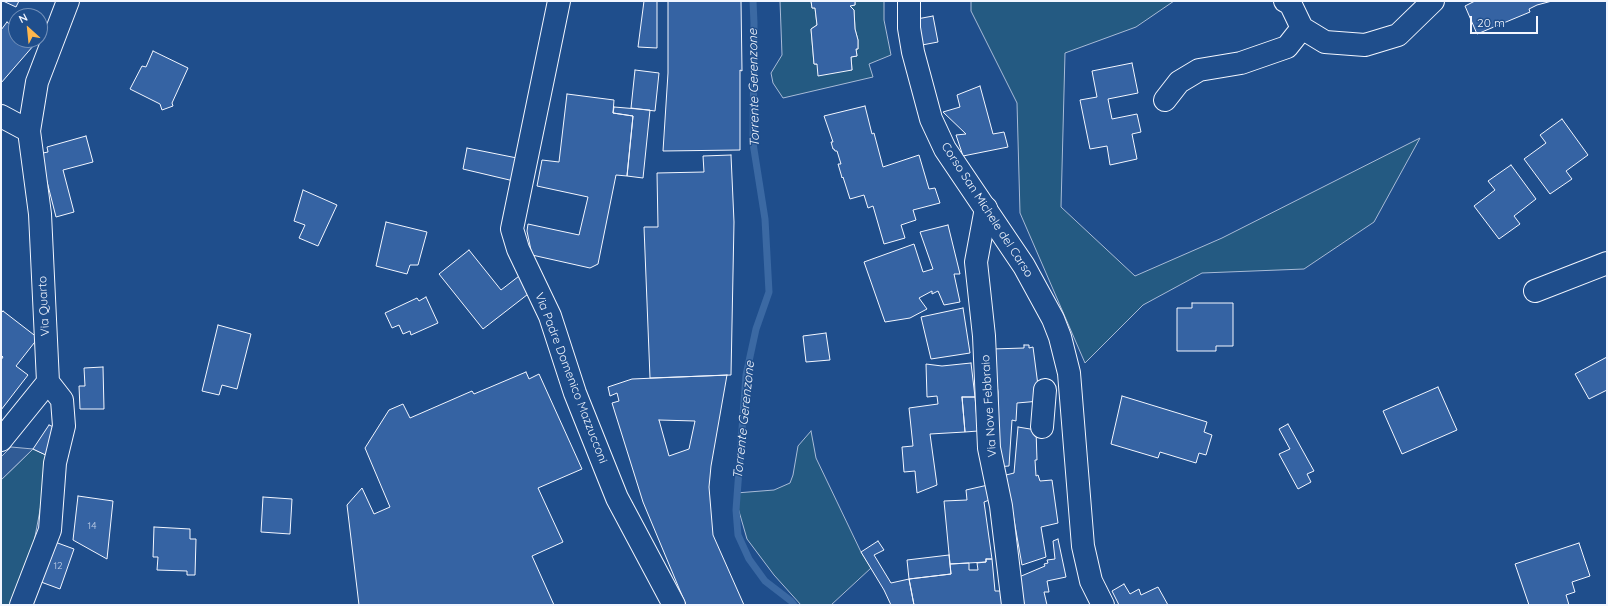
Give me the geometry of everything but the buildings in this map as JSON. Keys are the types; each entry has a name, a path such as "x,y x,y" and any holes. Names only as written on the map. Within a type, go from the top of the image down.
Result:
{"street":[{"name":"Via Quarto","path":"48,382 40,214 29,131 37,82 68,1"},
{"name":"Via Padre Domenico Mazzucconi","path":"559,1 512,228 518,249 550,316 575,393 617,498 674,605"},
{"name":"Corso San Michele del Carso","path":"909,1 909,28 913,52 931,118 945,149 986,208 1028,273 1053,319 1060,337 1069,373 1083,546 1091,581 1103,605"},
{"path":"1285,1 1290,2 1302,28 1324,42 1365,45 1398,34 1433,1"},
{"path":"1165,100 1179,82 1199,70 1241,62 1286,47 1302,28"},
{"path":"1,116 29,131"},
{"name":"Via Nove Febbraio","path":"986,208 976,262 984,336 989,448 1001,506 1013,605"},
{"path":"1535,291 1607,263"},
{"path":"1,440 48,382 62,400 64,426 56,463 50,530 21,605"},
{"path":"1042,427 1044,390"}],"shaded area":[{"path":"780,1 811,1 812,8 815,8 817,25 811,29 814,64 852,70 851,57 857,56 856,49 858,49 858,40 855,29 854,10 850,6 855,5 855,1 884,1 884,20 891,55 869,64 873,77 783,98 773,83 771,73 782,55"},
{"path":"971,1 1174,1 1136,27 1065,53 1061,207 1135,276 1222,238 1420,138 1374,222 1304,269 1202,273 1143,305 1085,363 1020,213 1017,103 971,11"},
{"path":"811,431 816,458 861,552 871,568 831,605 801,605 774,575 747,539 736,501 736,493 774,490 790,483 793,475 798,446"},
{"path":"11,447 33,449 1,480 1,457"},
{"path":"33,449 50,457 31,558 11,605 1,605 1,480"}],"waterway":[{"name":"Torrente Gerenzone","path":"753,1 753,143 765,219 769,292 756,329 746,375 736,510 738,535 749,559 765,581 794,605"}]}
